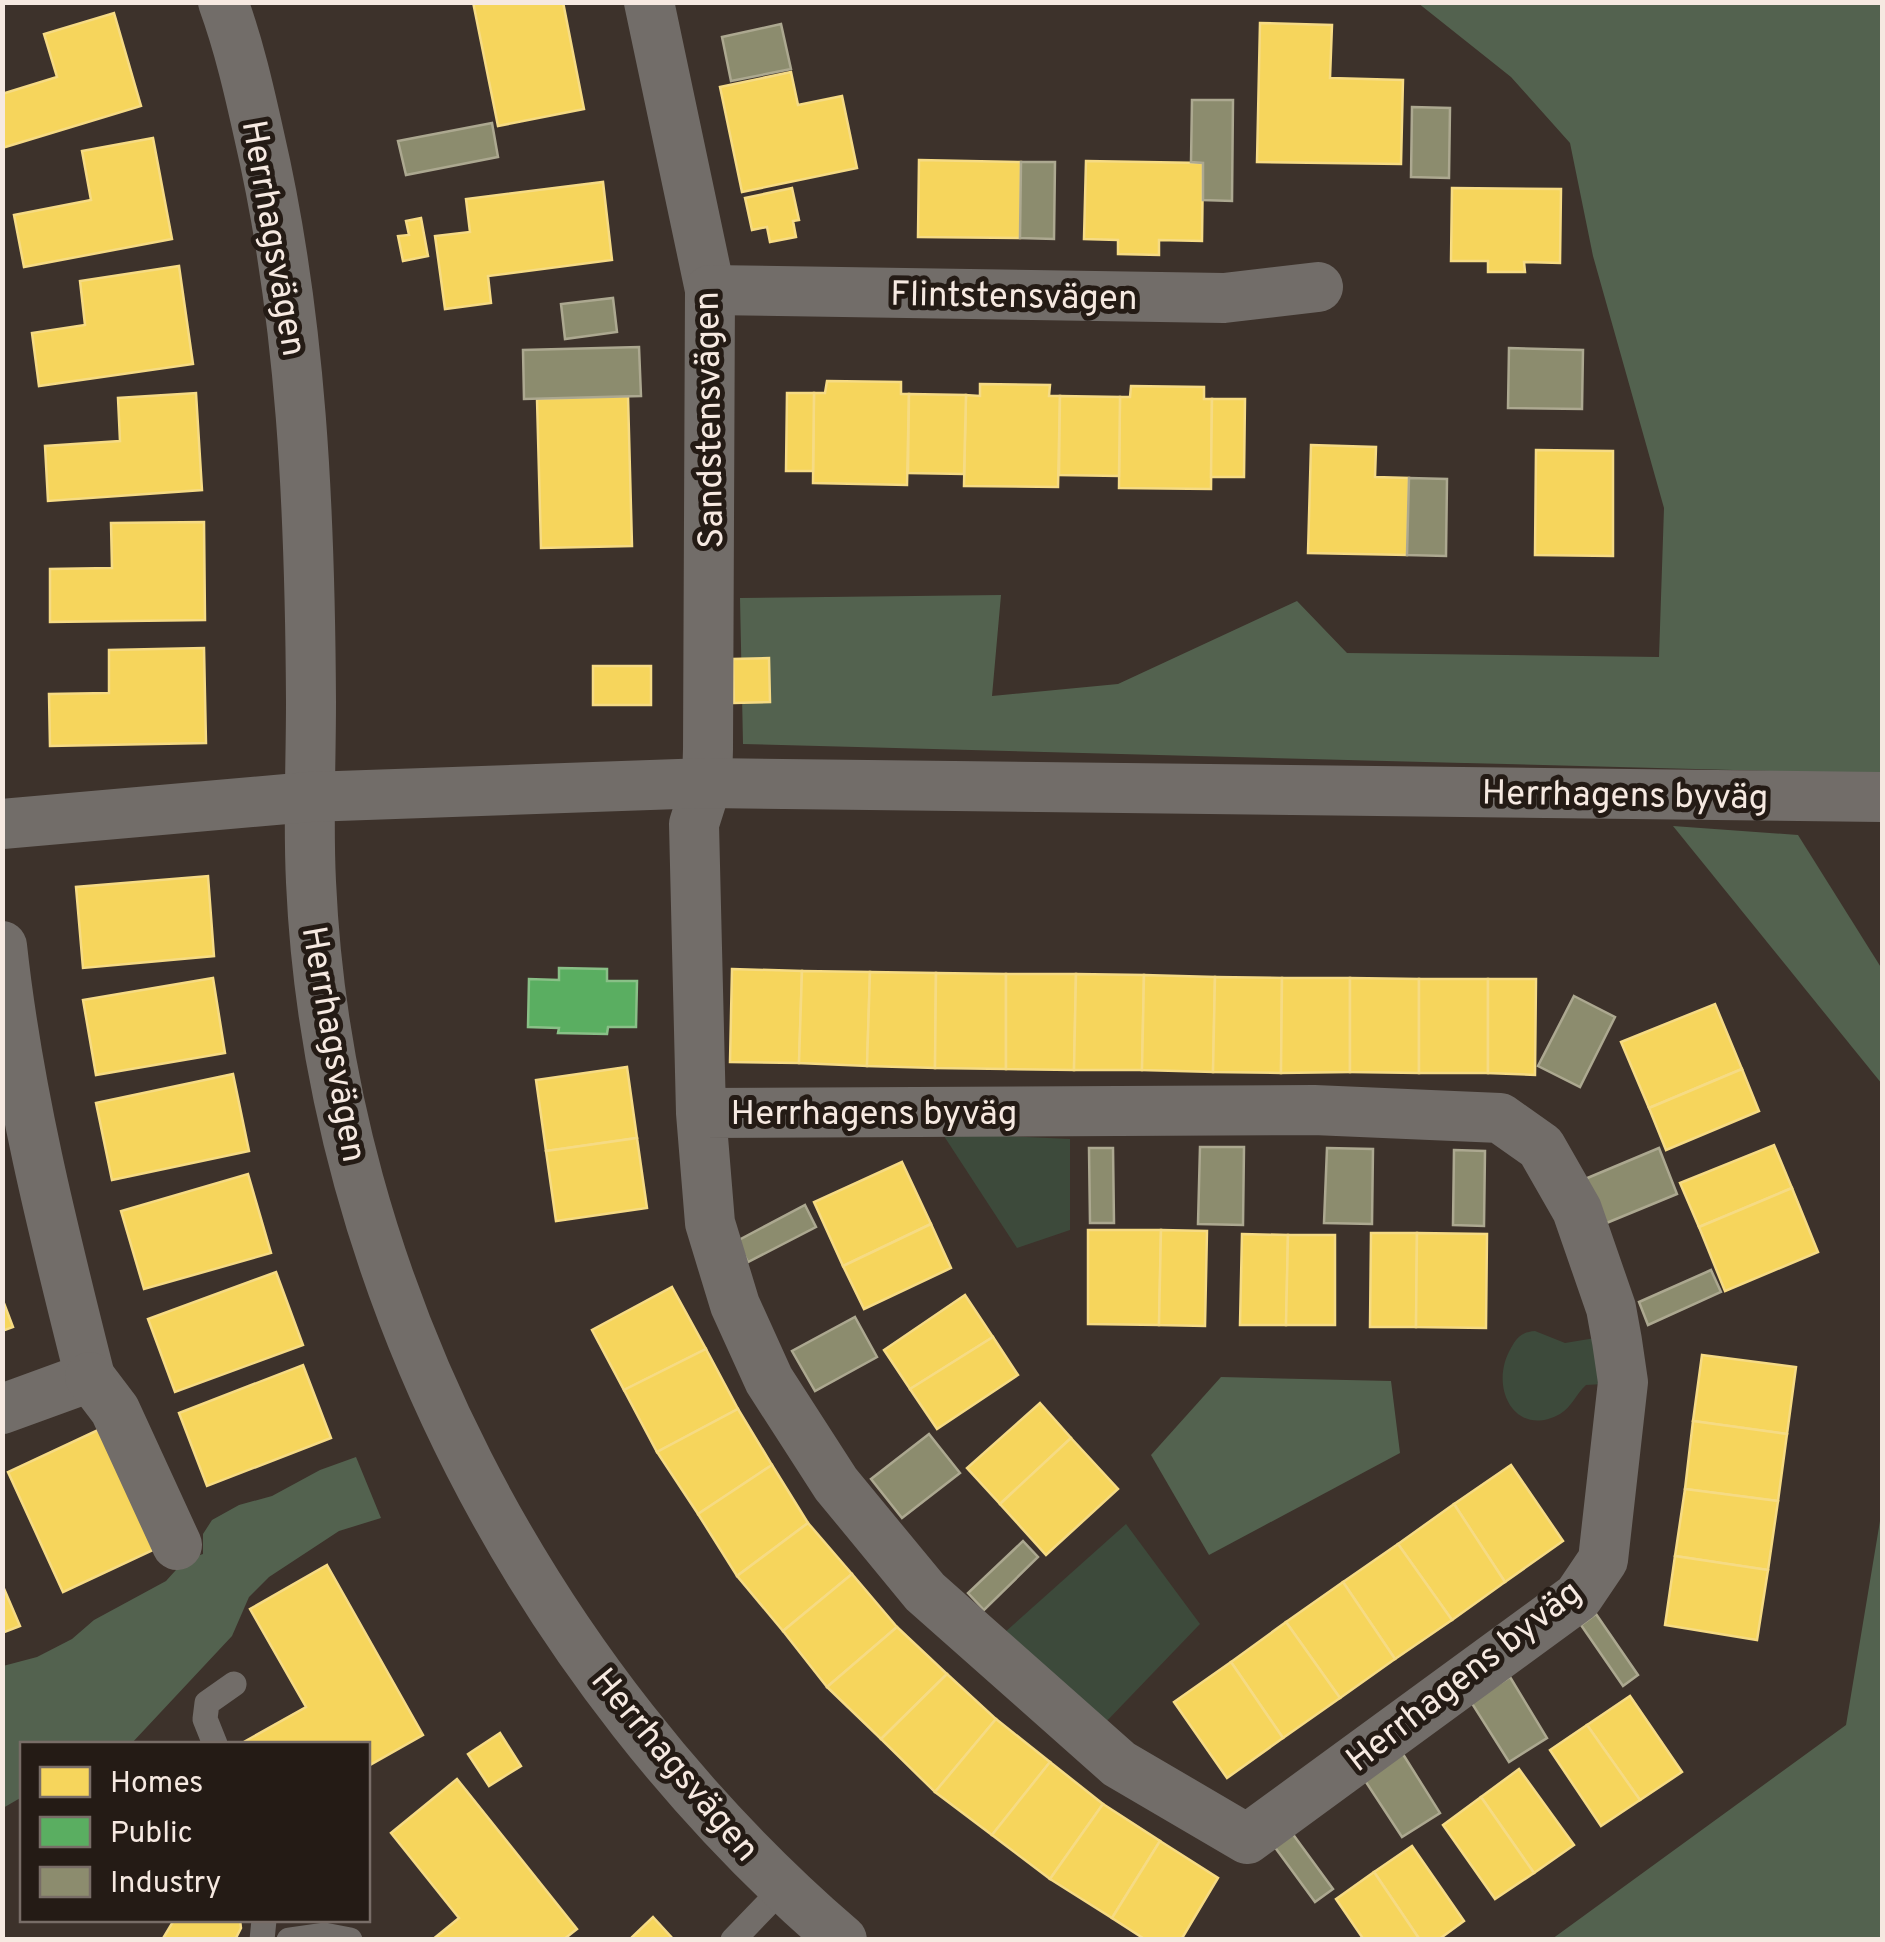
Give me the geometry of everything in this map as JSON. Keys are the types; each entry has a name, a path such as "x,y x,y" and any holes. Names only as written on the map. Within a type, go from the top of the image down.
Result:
{"street":[{"name":"Herrhagsvägen","path":"223,2 238,42 272,192 300,378 311,702 312,914 341,1119 364,1202 433,1388 496,1515 576,1644 676,1772 783,1888 842,1940"},
{"name":"Sandstensvägen","path":"649,2 710,290 707,783"},
{"name":"Flintstensvägen","path":"710,290 1224,298 1318,286"},
{"name":"Herrhagens byväg","path":"701,1113 1314,1110 1500,1118 1541,1147 1577,1210 1611,1308 1623,1382 1603,1560 1578,1597 1247,1840 1119,1764 1010,1671 924,1592 836,1484 769,1380 735,1305 710,1224 701,1113 694,824 707,783"},
{"name":"Herrhagens byväg","path":"2,824 309,798 707,783 1882,797"},
{"path":"2,946 12,1035 41,1184 90,1377 115,1410 177,1546"},
{"path":"2,1409 90,1377"}],"lane":[{"path":"214,1742 205,1719 208,1703 234,1684"},
{"path":"733,1940 783,1888"},
{"path":"289,1940 324,1935 350,1940"}],"green space":[{"path":"1418,3 1882,3 1882,774 743,744 740,598 1001,595 992,696 1118,684 1297,601 1347,653 1659,657 1664,508 1593,256 1570,143 1511,77"},
{"path":"1673,826 1798,835 1882,969 1882,1084"},
{"path":"942,1133 1070,1139 1070,1230 1017,1248"},
{"path":"1535,1331 1565,1343 1595,1338 1603,1384 1586,1385 1564,1411 1544,1420 1530,1420 1510,1405 1503,1378 1515,1341"},
{"path":"1221,1377 1391,1381 1400,1453 1209,1555 1151,1455"},
{"path":"356,1457 381,1518 339,1531 269,1577 249,1597 232,1636 133,1742 20,1742 20,1798 3,1808 3,1666 37,1657 72,1639 94,1620 166,1581 185,1560 203,1554 203,1534 212,1520 239,1505 272,1496 320,1470"},
{"path":"1882,1509 1882,1939 1552,1939 1846,1725"},
{"path":"1126,1524 1200,1624 1103,1725 1003,1634"}],"building: Homes":[{"path":"473,2 563,2 584,109 498,126"},
{"path":"114,13 141,106 2,148 2,94 57,77 44,34"},
{"path":"1260,23 1332,25 1330,78 1403,80 1401,164 1257,162"},
{"path":"791,72 798,105 842,96 857,168 742,192 720,87"},
{"path":"153,138 172,239 24,267 14,215 91,200 82,151"},
{"path":"919,160 1021,162 1020,238 918,237"},
{"path":"1086,161 1203,163 1202,241 1159,240 1159,255 1118,254 1118,240 1084,239"},
{"path":"603,182 612,260 488,276 491,303 445,309 435,236 470,232 466,199"},
{"path":"792,188 799,220 793,221 796,237 770,242 767,227 752,230 745,198"},
{"path":"1452,188 1561,189 1560,263 1524,262 1525,272 1488,272 1488,261 1451,261"},
{"path":"421,218 428,256 403,261 398,236 409,235 406,221"},
{"path":"179,266 193,364 39,386 32,333 85,325 80,281"},
{"path":"827,381 901,382 901,394 909,394 907,485 813,483 814,393 825,393"},
{"path":"980,384 1050,385 1049,396 1060,396 1058,487 964,486 966,395 980,396"},
{"path":"1131,386 1204,387 1204,399 1212,399 1211,489 1119,488 1120,397 1130,397"},
{"path":"196,393 202,490 48,501 45,446 120,441 118,398"},
{"path":"787,393 814,393 813,471 786,471"},
{"path":"909,394 966,395 964,474 908,473"},
{"path":"628,396 632,546 541,548 537,399"},
{"path":"1060,396 1120,397 1119,476 1059,475"},
{"path":"1212,399 1245,399 1244,477 1211,477"},
{"path":"1311,445 1376,447 1375,477 1409,478 1407,555 1308,553"},
{"path":"1536,450 1613,451 1613,556 1535,555"},
{"path":"204,522 205,620 50,622 50,569 112,568 111,523"},
{"path":"204,648 206,743 50,746 49,694 109,693 109,650"},
{"path":"769,658 770,702 734,703 733,659"},
{"path":"593,666 651,666 651,705 593,705"},
{"path":"208,876 214,956 83,968 76,887"},
{"path":"732,969 802,971 799,1063 730,1062"},
{"path":"802,971 870,972 867,1066 799,1063"},
{"path":"870,972 936,973 935,1068 867,1066"},
{"path":"936,973 1006,974 1006,1069 935,1068"},
{"path":"1006,974 1076,974 1074,1070 1006,1069"},
{"path":"1076,974 1144,975 1142,1070 1074,1070"},
{"path":"1144,975 1215,977 1213,1072 1142,1070"},
{"path":"1215,977 1282,978 1281,1073 1213,1072"},
{"path":"213,978 225,1053 96,1075 83,1000"},
{"path":"1282,978 1350,978 1350,1072 1281,1073"},
{"path":"1350,978 1419,979 1419,1073 1350,1072"},
{"path":"1419,979 1488,979 1488,1073 1419,1073"},
{"path":"1488,979 1536,979 1535,1075 1488,1073"},
{"path":"1715,1004 1742,1069 1649,1108 1621,1042"},
{"path":"627,1067 637,1138 546,1151 536,1080"},
{"path":"1742,1069 1759,1111 1666,1150 1649,1108"},
{"path":"233,1074 249,1151 112,1180 96,1103"},
{"path":"637,1138 647,1208 556,1221 546,1151"},
{"path":"1774,1145 1792,1188 1699,1227 1680,1183"},
{"path":"902,1162 931,1224 843,1266 814,1202"},
{"path":"248,1174 271,1253 144,1289 121,1211"},
{"path":"1792,1188 1818,1252 1725,1291 1699,1227"},
{"path":"931,1224 951,1268 864,1309 843,1266"},
{"path":"1088,1230 1161,1230 1159,1325 1088,1324"},
{"path":"1161,1230 1207,1231 1205,1326 1159,1325"},
{"path":"1371,1233 1417,1233 1416,1327 1370,1327"},
{"path":"1417,1233 1487,1234 1486,1328 1416,1327"},
{"path":"1242,1234 1288,1235 1286,1325 1240,1325"},
{"path":"1288,1235 1335,1235 1335,1325 1286,1325"},
{"path":"276,1272 303,1345 175,1392 148,1319"},
{"path":"672,1287 706,1349 624,1390 592,1330"},
{"path":"965,1295 993,1337 910,1389 884,1350"},
{"path":"2,1298 13,1327 2,1331"},
{"path":"993,1337 1018,1375 937,1429 910,1389"},
{"path":"706,1349 738,1409 657,1452 624,1390"},
{"path":"1702,1355 1796,1367 1787,1434 1693,1421"},
{"path":"303,1365 331,1438 207,1486 179,1413"},
{"path":"1040,1403 1071,1438 1000,1504 967,1468"},
{"path":"738,1409 772,1465 698,1514 657,1452"},
{"path":"1693,1421 1787,1434 1778,1501 1685,1489"},
{"path":"111,1424 166,1544 63,1592 8,1472"},
{"path":"1071,1438 1118,1489 1046,1555 1000,1504"},
{"path":"772,1465 808,1523 737,1576 698,1514"},
{"path":"1511,1465 1563,1541 1505,1582 1454,1504"},
{"path":"1685,1489 1778,1501 1768,1570 1675,1556"},
{"path":"1454,1504 1505,1582 1452,1620 1398,1544"},
{"path":"808,1523 852,1574 783,1631 737,1576"},
{"path":"1398,1544 1452,1620 1395,1659 1343,1582"},
{"path":"1675,1556 1768,1570 1757,1640 1665,1625"},
{"path":"327,1565 423,1735 370,1765 370,1742 244,1742 306,1707 250,1609"},
{"path":"852,1574 897,1627 827,1687 783,1631"},
{"path":"1343,1582 1395,1659 1340,1698 1286,1622"},
{"path":"2,1584 20,1626 2,1633"},
{"path":"1286,1622 1340,1698 1283,1738 1231,1662"},
{"path":"897,1627 947,1674 881,1739 827,1687"},
{"path":"1231,1662 1283,1738 1227,1778 1174,1702"},
{"path":"947,1674 996,1719 935,1792 881,1739"},
{"path":"1630,1696 1682,1772 1640,1800 1587,1725"},
{"path":"996,1719 1050,1762 992,1835 935,1792"},
{"path":"1587,1725 1640,1800 1601,1826 1550,1750"},
{"path":"500,1733 521,1766 489,1786 468,1754"},
{"path":"1050,1762 1103,1804 1050,1879 992,1835"},
{"path":"1519,1769 1574,1845 1534,1873 1481,1797"},
{"path":"457,1779 577,1929 563,1940 432,1940 459,1918 391,1833"},
{"path":"1481,1797 1534,1873 1495,1899 1443,1825"},
{"path":"1103,1804 1160,1841 1112,1918 1050,1879"},
{"path":"1160,1841 1218,1878 1181,1940 1146,1940 1112,1918"},
{"path":"1412,1846 1464,1921 1438,1940 1420,1940 1374,1872"},
{"path":"1374,1872 1420,1940 1364,1940 1336,1899"},
{"path":"653,1917 674,1940 629,1940"},
{"path":"173,1922 240,1922 235,1940 162,1940"}],"building: Public":[{"path":"559,968 607,969 607,981 637,981 636,1027 608,1027 607,1034 558,1033 559,1028 528,1027 529,979 559,980"}],"building: Industry":[{"path":"781,24 791,69 731,81 722,37"},
{"path":"1192,100 1233,100 1232,201 1203,200 1203,163 1191,162"},
{"path":"1412,107 1450,108 1449,178 1411,177"},
{"path":"492,123 498,157 406,175 398,141"},
{"path":"1021,162 1055,162 1054,239 1020,238"},
{"path":"613,298 617,332 565,339 561,304"},
{"path":"639,347 641,396 524,399 523,350"},
{"path":"1509,348 1583,350 1582,409 1508,408"},
{"path":"1409,478 1447,479 1446,556 1407,555"},
{"path":"1574,996 1615,1017 1580,1087 1538,1066"},
{"path":"1200,1147 1244,1147 1243,1225 1198,1224"},
{"path":"1089,1148 1113,1148 1114,1223 1090,1223"},
{"path":"1327,1148 1373,1149 1372,1224 1324,1223"},
{"path":"1659,1148 1677,1194 1604,1224 1585,1179"},
{"path":"1454,1150 1485,1151 1484,1226 1453,1225"},
{"path":"805,1205 816,1227 748,1262 737,1241"},
{"path":"1711,1270 1721,1292 1648,1325 1639,1302"},
{"path":"855,1317 877,1357 815,1391 792,1351"},
{"path":"929,1434 960,1473 902,1518 871,1479"},
{"path":"1023,1541 1038,1557 984,1610 968,1593"},
{"path":"1596,1614 1638,1675 1623,1686 1581,1625"},
{"path":"1510,1677 1547,1738 1509,1762 1471,1702"},
{"path":"1401,1751 1440,1813 1402,1837 1362,1776"},
{"path":"1292,1833 1333,1889 1315,1902 1274,1846"}]}
